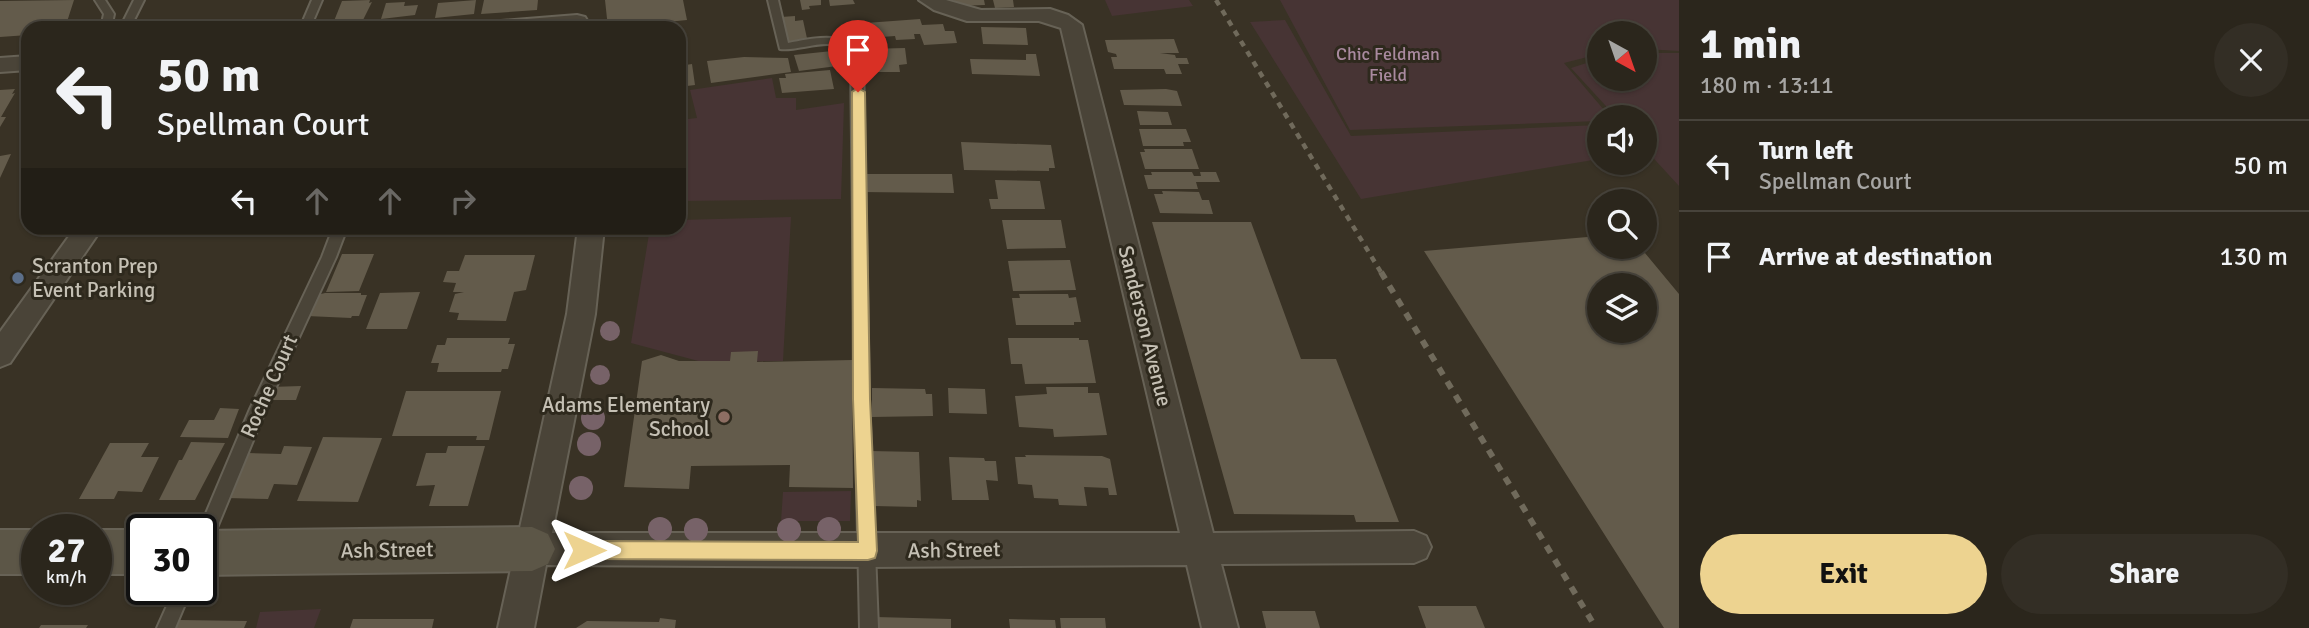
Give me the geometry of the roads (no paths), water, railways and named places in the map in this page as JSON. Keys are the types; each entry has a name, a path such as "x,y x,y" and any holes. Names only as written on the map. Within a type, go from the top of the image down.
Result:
{"street":[{"name":"Sanderson Avenue","path":"929,0 967,15 1052,15 1071,24 1220,628"},
{"path":"549,21 577,17"},
{"path":"0,65 21,64"},
{"path":"0,355 84,235"},
{"path":"516,628 581,314 590,235"},
{"name":"Ash Street","path":"217,553 531,549 868,551 1413,547"},
{"path":"0,552 21,552"}],"lane":[{"path":"100,0 108,14 107,21"},
{"path":"128,21 139,0"},
{"path":"308,21 317,0"},
{"path":"773,0 784,47 844,42 852,47 857,56 862,399 869,628"},
{"name":"Roche Court","path":"214,514 258,409 337,235"},
{"path":"166,628 176,605"}],"railway":[{"path":"1216,0 1382,274"},
{"path":"1381,272 1596,628"}],"place":[{"name":"Scranton Prep Event Parking","path":"18,278"},
{"name":"Adams Elementary School","path":"724,417"}],"park label":[{"name":"Chic Feldman Field","path":"1388,64"}]}
